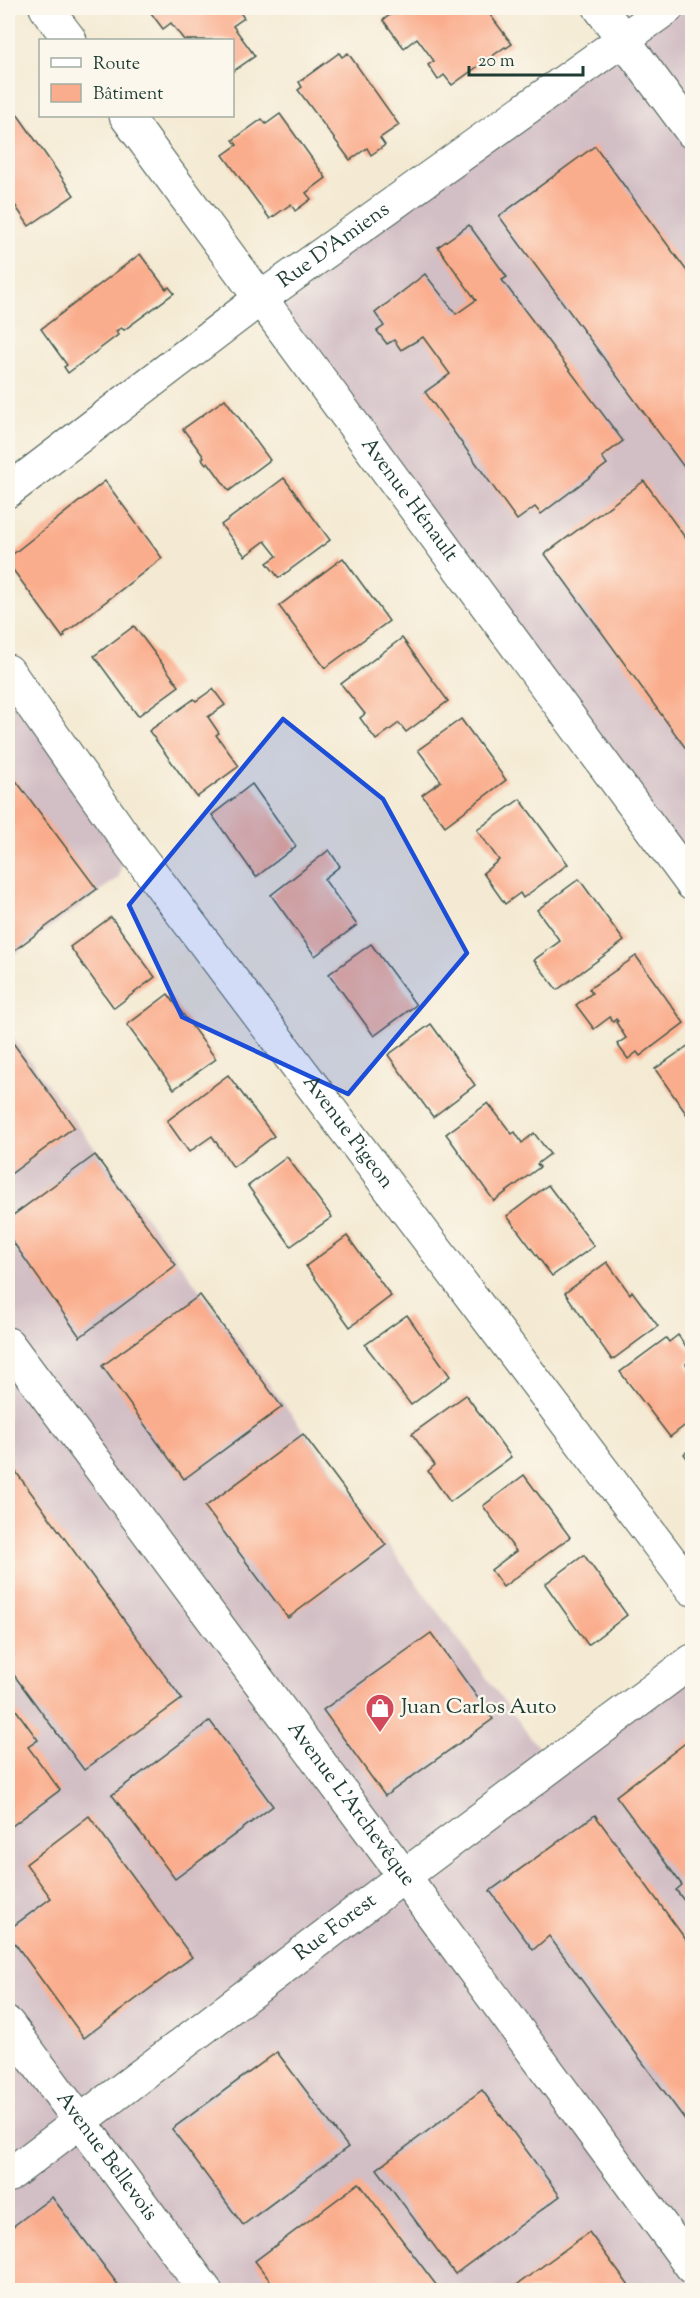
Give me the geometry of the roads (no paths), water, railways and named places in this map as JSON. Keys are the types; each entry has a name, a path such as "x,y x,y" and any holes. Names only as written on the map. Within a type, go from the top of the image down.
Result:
{"street":[{"path":"46,8 69,39"},
{"path":"600,8 693,132"},
{"name":"Rue D'Amiens","path":"8,491 261,298 667,8"},
{"name":"Avenue Hénault","path":"127,117 693,884"},
{"name":"Avenue Pigeon","path":"8,670 126,839 693,1589"},
{"name":"Avenue L'Archevêque","path":"8,1344 693,2267"},
{"name":"Rue Forest","path":"8,2176 404,1876 693,1661"},
{"name":"Avenue Bellevois","path":"8,2025 205,2290"}],"place":[{"name":"Juan Carlos Auto","path":"380,1734"}]}
